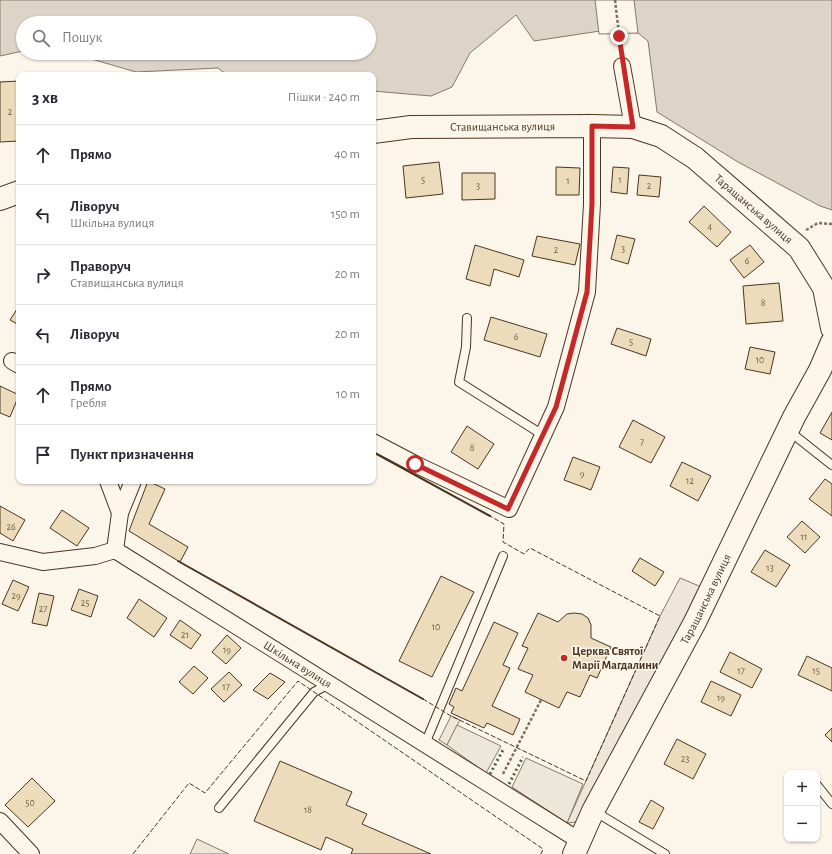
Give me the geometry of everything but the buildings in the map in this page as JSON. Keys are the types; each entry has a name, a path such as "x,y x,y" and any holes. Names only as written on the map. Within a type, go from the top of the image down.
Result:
{"street":[{"path":"622,66 633,127"},
{"path":"376,444 508,509 556,407 587,292 592,204 592,126"},
{"name":"Ставищанська вулиця","path":"376,132 411,127 633,127"},
{"name":"Таращанська вулиця","path":"633,127 661,136 694,158 799,248 824,288 832,328"},
{"path":"0,199 16,193"},
{"name":"Таращанська вулиця","path":"577,848 593,811 695,622 788,430 820,370 832,342"},
{"path":"109,484 120,513"},
{"path":"0,552 43,562 95,556 115,550 120,513 132,484"},
{"name":"Шкільна вулиця","path":"115,550 496,788 577,848"},
{"path":"0,821 30,854"}],"lane":[{"path":"467,318 466,347 459,382 543,435"},
{"path":"788,430 832,465"},
{"path":"425,744 503,556"},
{"path":"219,808 314,692 329,684"},
{"path":"820,789 832,804"},
{"path":"593,811 665,854"}],"path":[{"path":"615,0 622,66"},
{"path":"496,788 541,700"}],"shaded area":[{"path":"0,0 832,0 832,210 820,206 738,162 657,112 648,41 638,33 600,31 534,41 516,15 470,53 452,87 431,96 376,91 376,72 223,72 218,68 136,72 95,60 376,60 376,16 16,16 16,53 0,56"},
{"path":"680,578 704,588 576,822 567,823 660,616"},
{"path":"451,716 460,720 447,745 439,740"},
{"path":"457,725 501,746 486,773 447,745"},
{"path":"526,758 583,784 567,823 512,787"},
{"path":"197,839 229,854 190,854"}],"pier":[{"path":"595,0 634,0 638,33 599,34"}],"hedge":[{"path":"490,774 504,748"},
{"path":"509,784 523,757"}],"fence":[{"path":"423,699 451,716 586,781 660,616 530,548 524,554 503,542 504,524 490,516"},
{"path":"133,854 189,783 205,793 298,681 543,849 541,854"}],"wall":[{"path":"376,454 490,516"},
{"path":"178,561 423,699"}],"place":[{"name":"Церква Святої Марії Магдалини","path":"564,658"}],"route":[{"path":"415,464 508,509 556,407 587,292 592,204 592,126 633,127 622,66 619,36"}]}
